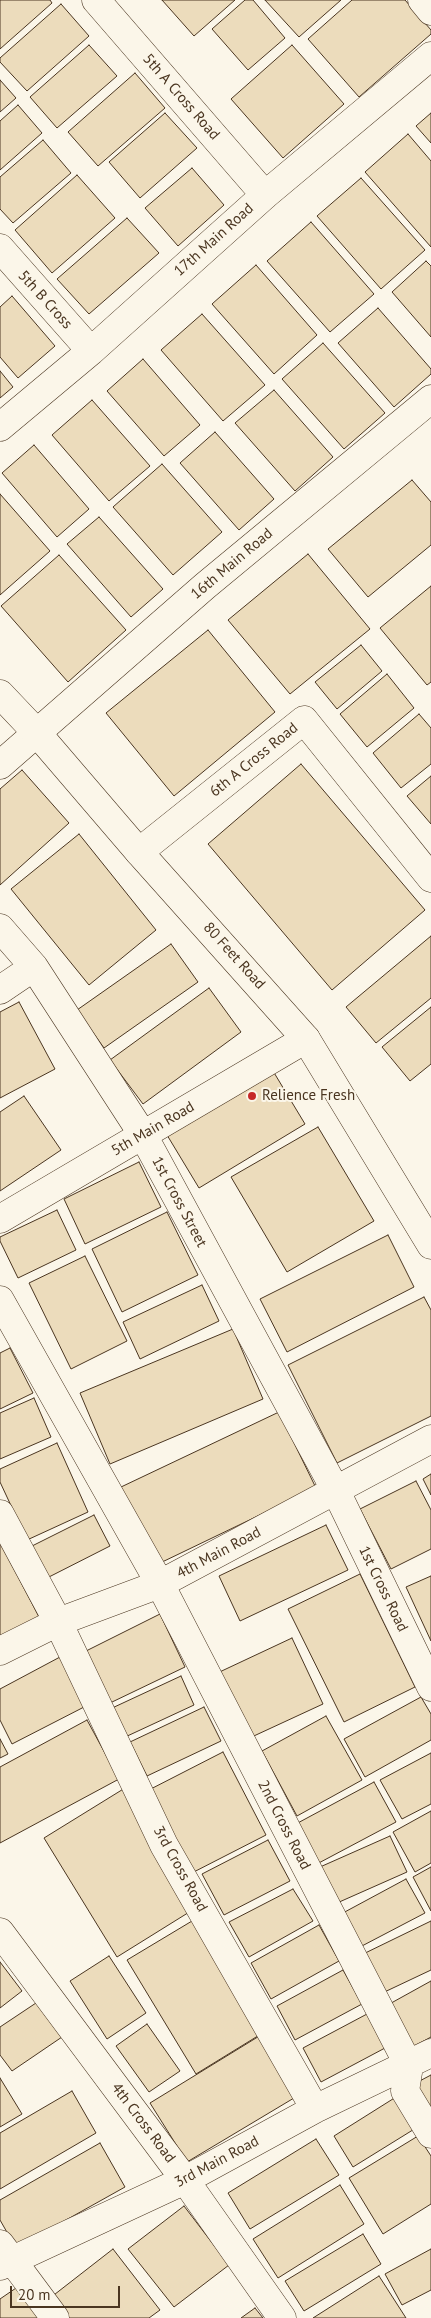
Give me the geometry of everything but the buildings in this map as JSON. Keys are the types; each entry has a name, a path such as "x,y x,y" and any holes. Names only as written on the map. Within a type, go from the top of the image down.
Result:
{"street":[{"name":"5th A Cross Road","path":"96,0 265,195"},
{"path":"422,0 431,11"},
{"name":"17th Main Road","path":"0,427 91,351 265,195 431,56"},
{"name":"5th B Cross","path":"0,248 91,351"},
{"name":"16th Main Road","path":"0,765 205,586 430,402"},
{"name":"80 Feet Road","path":"0,694 37,733 139,852 306,1039 431,1245"},
{"name":"6th A Cross Road","path":"139,852 304,720 431,878"},
{"name":"1st Cross Street","path":"0,928 34,967 142,1135 336,1491"},
{"path":"0,990 34,967"},
{"name":"5th Main Road","path":"0,1219 306,1039"},
{"name":"2nd Cross Road","path":"0,1300 160,1584 420,2060"},
{"name":"4th Main Road","path":"0,1651 58,1622 160,1584 431,1439"},
{"name":"1st Cross Road","path":"336,1491 431,1687"},
{"name":"3rd Cross Road","path":"0,1514 58,1622 164,1845 315,2109"},
{"name":"4th Cross Road","path":"0,1932 185,2180 282,2318"},
{"path":"420,2060 405,2091 431,2134"},
{"name":"3rd Main Road","path":"4,2257 185,2180 315,2109 420,2060"},
{"path":"4,2257 54,2318"}],"place":[{"name":"Relience Fresh","path":"252,1096"}]}
